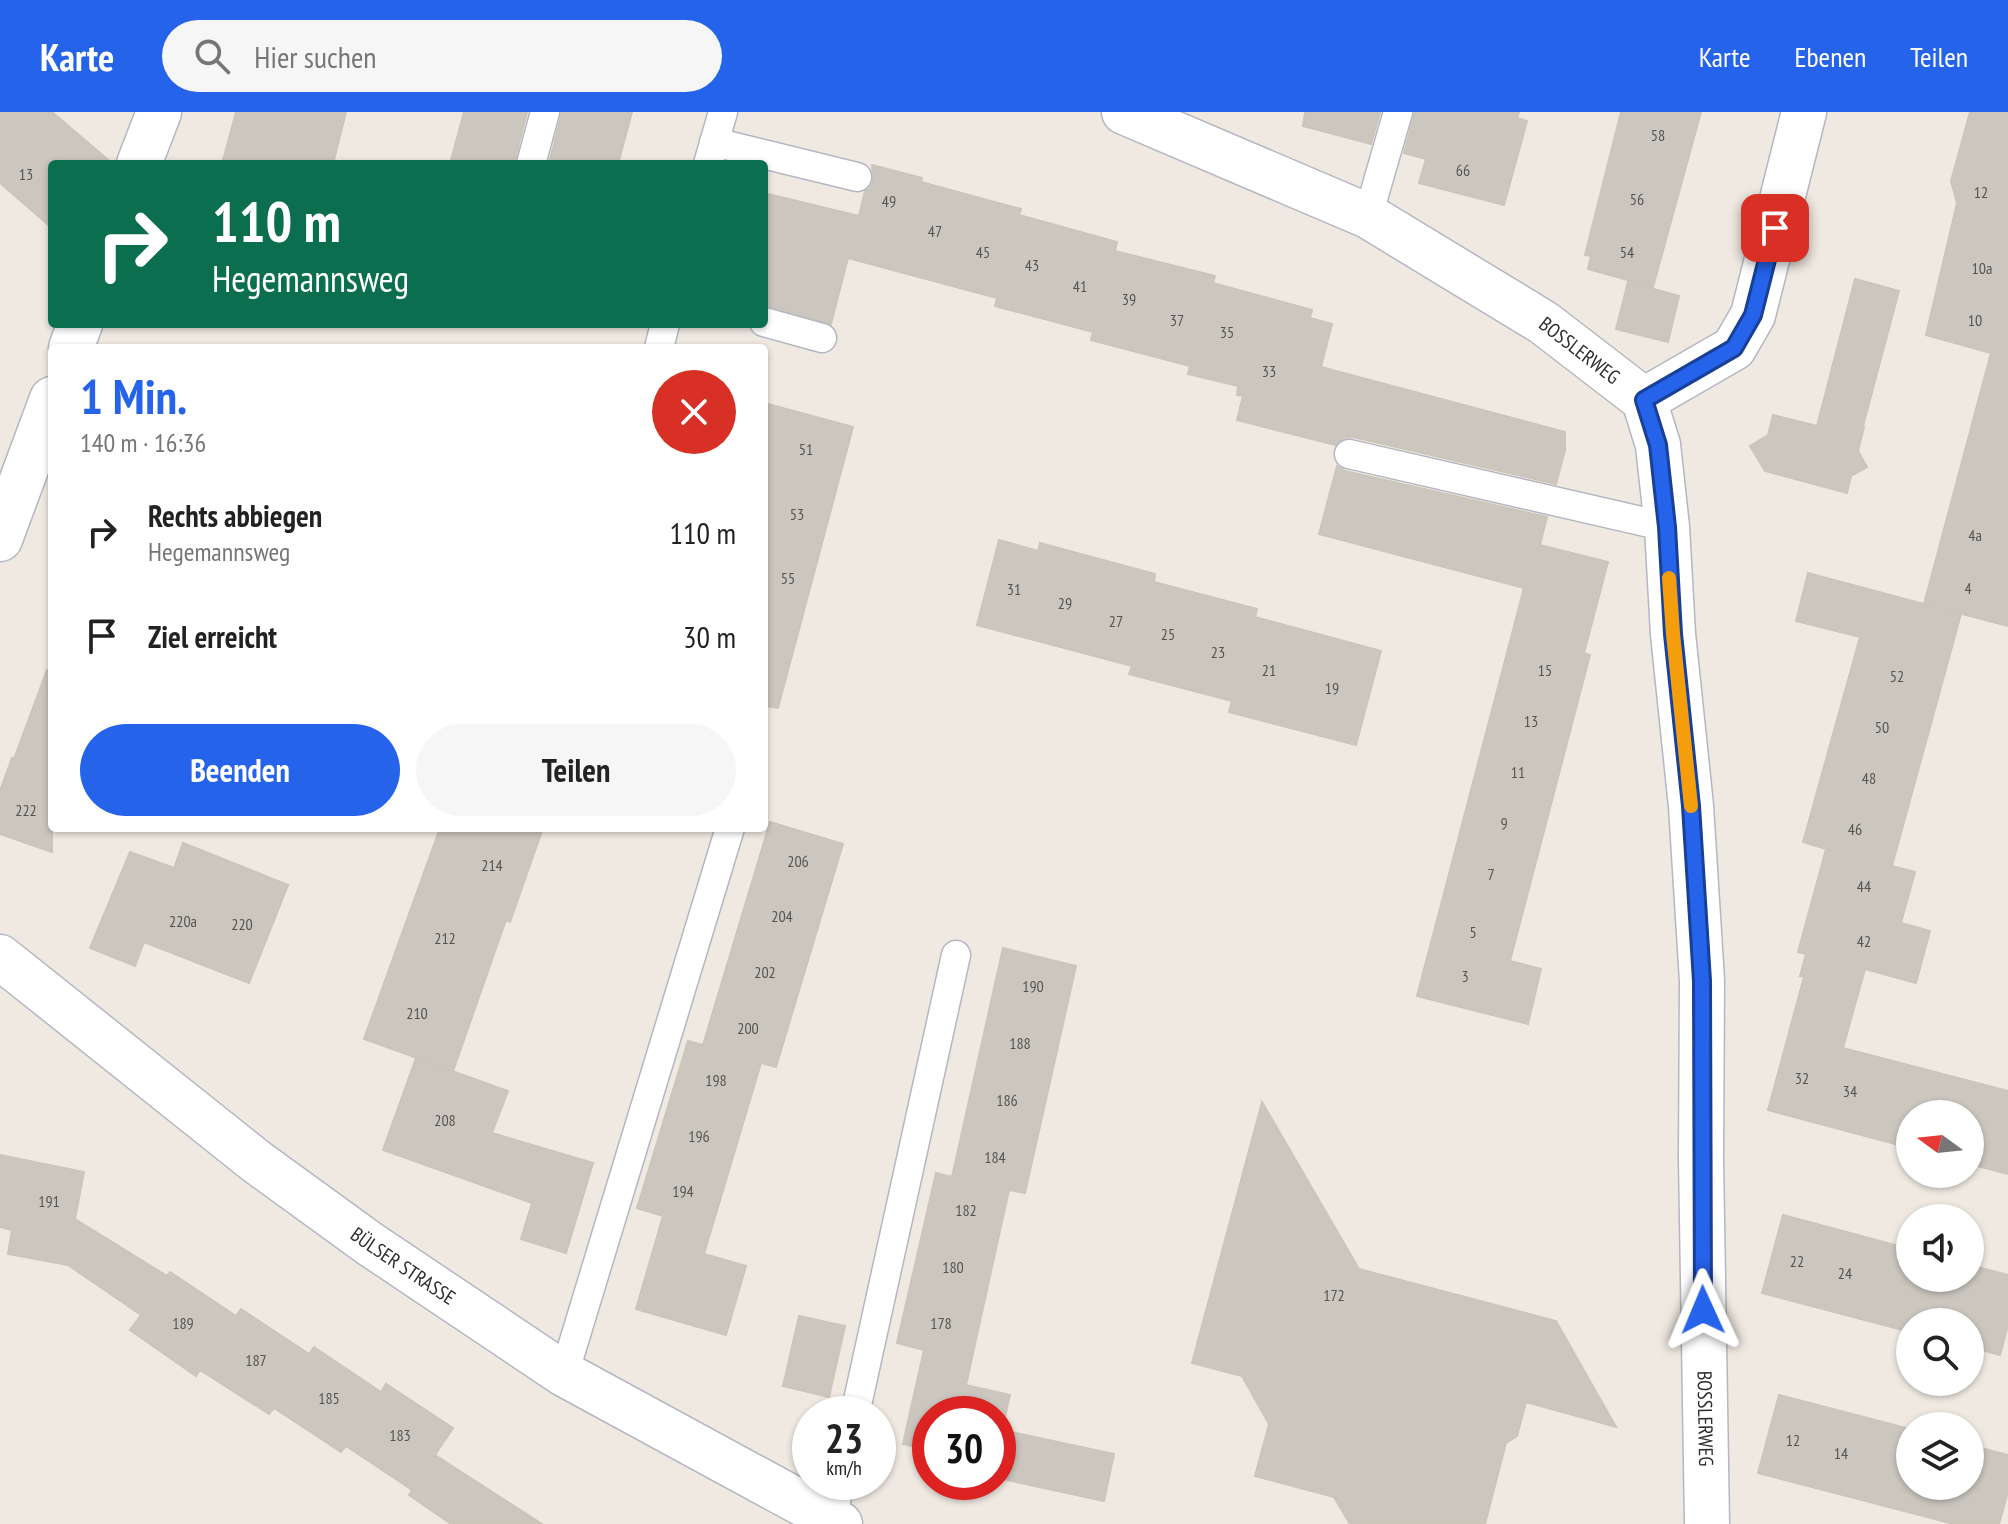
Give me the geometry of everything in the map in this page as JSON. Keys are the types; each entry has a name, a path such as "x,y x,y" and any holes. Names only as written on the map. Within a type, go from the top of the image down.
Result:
{"street":[{"path":"141,160 159,112"},
{"name":"BOSSLERWEG","path":"1124,112 1368,216 1544,323 1644,400 1658,445 1667,527 1673,634 1691,806 1702,981 1701,1183 1707,1524"},
{"path":"1644,400 1734,348 1753,315 1804,112"},
{"path":"0,539 48,410"},
{"name":"BÜLSER STRASSE","path":"0,957 257,1162 370,1244 564,1374 837,1509"}],"lane":[{"path":"532,160 545,112"},
{"path":"723,112 711,153 754,160"},
{"path":"1368,216 1398,112"},
{"path":"768,162 857,177"},
{"path":"768,323 822,338"},
{"path":"1349,454 1667,527"},
{"path":"564,1374 729,832"},
{"path":"859,1396 956,955"}],"building":[{"path":"0,112 52,112 108,160 48,160 48,225 0,183"},
{"path":"236,112 346,112 334,160 223,160"},
{"path":"464,112 527,112 515,160 451,160"},
{"path":"562,112 632,112 619,160 550,160"},
{"path":"1305,112 1380,112 1371,144 1303,126"},
{"path":"1415,112 1519,112 1517,118 1527,121 1504,205 1419,183 1426,159 1404,153"},
{"path":"1621,112 1701,112 1653,287 1588,269 1591,256 1585,255"},
{"path":"1970,112 2008,112 2008,626 1924,604 1991,353 1926,335 1957,203 1951,181"},
{"path":"872,165 922,178 921,182 1021,209 1019,215 1117,242 1115,251 1215,276 1213,283 1312,310 1310,318 1332,324 1321,367 1565,432 1565,450 1556,484 1353,437 1343,438 1335,445 1237,420 1243,396 1237,395 1238,386 1188,374 1190,366 1091,340 1093,332 995,306 997,298 848,258 831,324 768,306 768,194 859,216 865,191 873,182"},
{"path":"1855,279 1899,291 1858,451 1867,467 1851,476 1847,493 1765,471 1750,446 1768,435 1773,415 1817,426"},
{"path":"1628,282 1679,296 1668,342 1616,329"},
{"path":"768,404 853,427 778,708 768,707"},
{"path":"1337,466 1345,471 1547,517 1540,545 1608,562 1584,653 1590,655 1510,961 1541,969 1528,1024 1417,996 1524,588 1319,534"},
{"path":"999,540 1038,551 1040,543 1155,574 1154,582 1257,609 1255,617 1381,651 1356,745 1229,712 1232,701 1129,674 1132,666 977,625"},
{"path":"1808,573 1961,614 1892,866 1915,872 1901,923 1930,931 1916,983 1865,969 1843,1048 2008,1091 2008,1174 1984,1168 1984,1100 1896,1100 1896,1144 1768,1110 1804,977 1800,976 1806,954 1798,952 1826,849 1803,842 1860,637 1796,621"},
{"path":"48,670 48,832 52,832 52,852 0,834 0,791"},
{"path":"770,822 843,844 776,1067 761,1063 704,1254 746,1266 726,1335 636,1309 663,1216 637,1208 688,1041 703,1045"},
{"path":"439,832 542,832 510,922 506,920 453,1071 364,1039"},
{"path":"183,843 288,885 249,983 144,942 135,966 90,948 130,852 174,868"},
{"path":"1003,948 1076,966 1025,1193 1009,1190 966,1385 1010,1396 914,1396 924,1350 897,1343 936,1173 952,1177"},
{"path":"416,1058 508,1091 492,1133 593,1163 566,1253 521,1239 532,1203 383,1150"},
{"path":"1262,1102 1359,1269 1556,1321 1616,1427 1526,1402 1517,1436 1506,1443 1485,1524 1350,1524 1334,1497 1255,1476 1269,1424 1242,1376 1192,1363"},
{"path":"0,1155 84,1172 75,1219 167,1276 170,1272 236,1316 241,1309 309,1354 314,1347 381,1392 386,1384 453,1428 435,1455 542,1524 451,1524 409,1495 412,1490 346,1446 341,1452 274,1408 269,1414 200,1370 196,1376 130,1330 141,1315 68,1265 8,1254 12,1230 0,1227"},
{"path":"1783,1215 1896,1245 1896,1292 1984,1292 1984,1269 2008,1275 2008,1325 2000,1355 1984,1351 1984,1308 1896,1308 1896,1328 1762,1293"},
{"path":"799,1316 845,1326 829,1396 783,1386"},
{"path":"1779,1395 1896,1425 1896,1500 1984,1500 1984,1449 2008,1455 2008,1492 1999,1524 1954,1524 1758,1473"},
{"path":"912,1404 912,1446 903,1444"},
{"path":"1016,1433 1114,1454 1104,1501 1016,1482"}],"slow traffic":[{"path":"1669,578 1691,806"}],"route":[{"path":"1703,1310 1702,981 1691,806 1658,445 1644,400 1734,348 1753,315 1775,228"}]}
